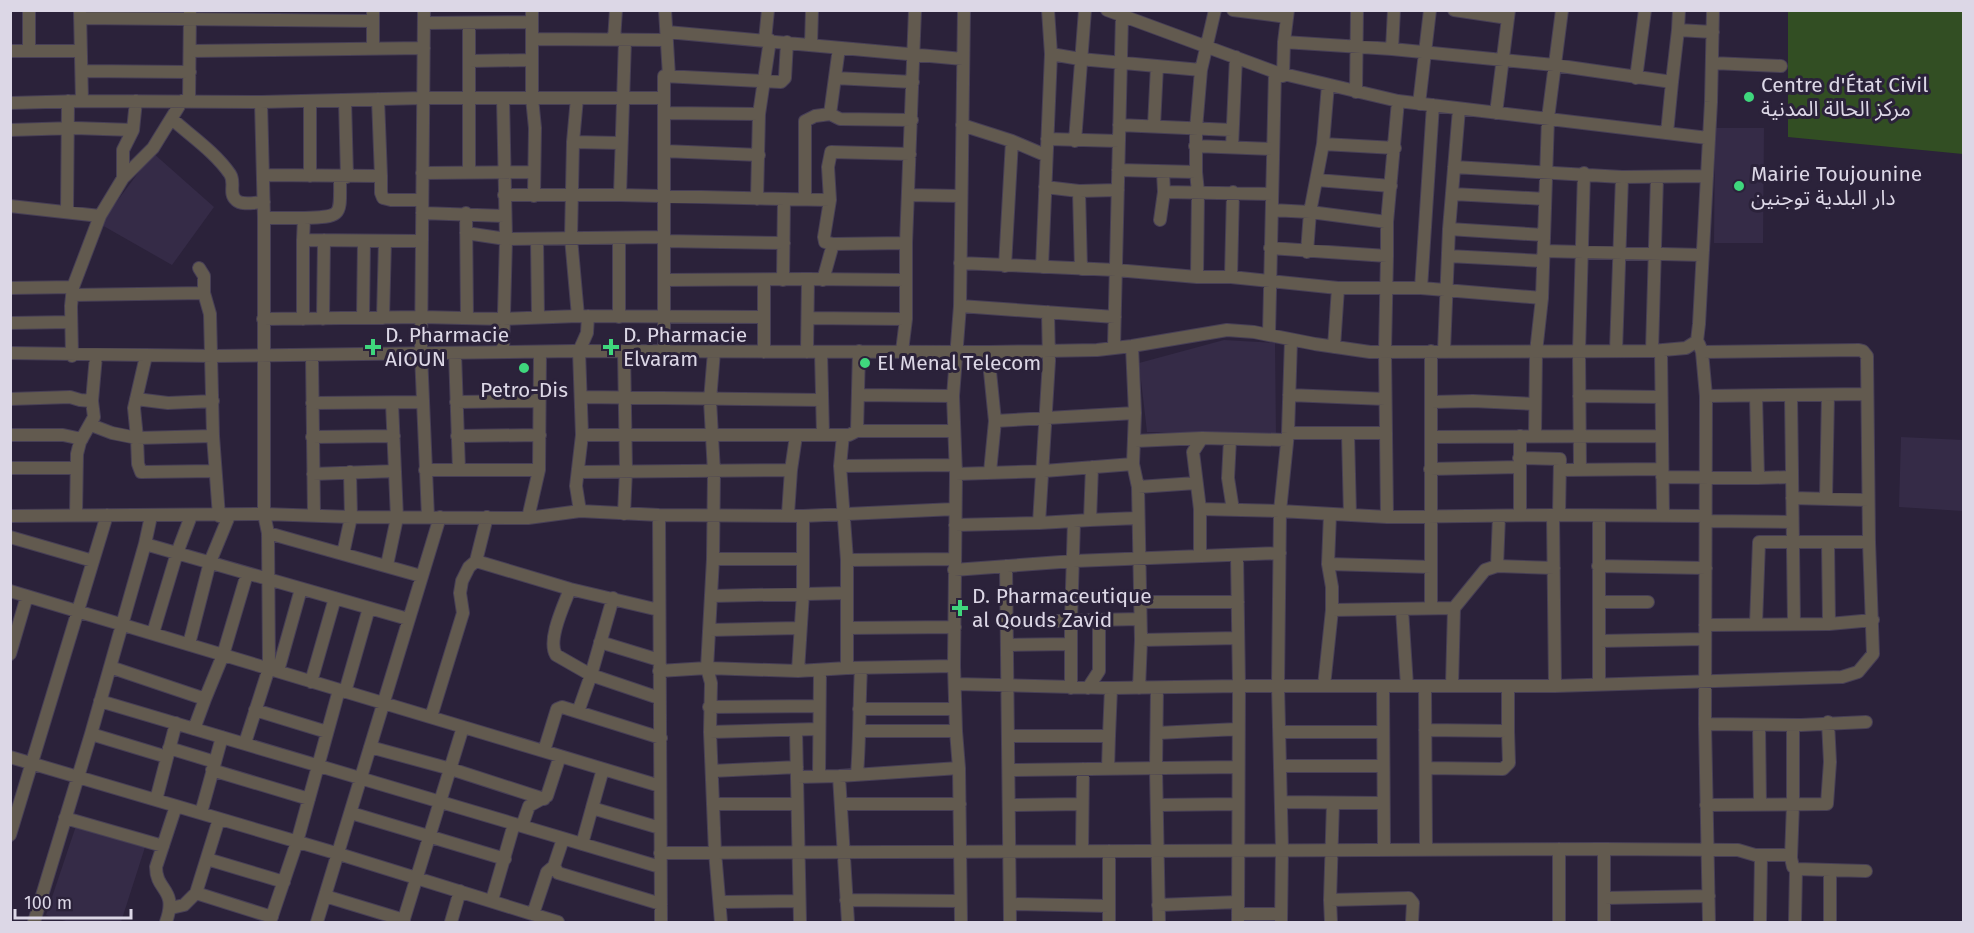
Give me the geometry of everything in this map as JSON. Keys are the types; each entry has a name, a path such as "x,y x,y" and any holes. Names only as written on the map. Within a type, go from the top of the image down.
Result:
{"street":[{"path":"29,10 29,51"},
{"path":"616,10 623,98 620,195"},
{"path":"665,10 669,76"},
{"path":"757,199 759,114 764,82 768,10"},
{"path":"811,45 812,10"},
{"path":"902,351 906,319 906,243 915,10"},
{"path":"961,922 960,804 954,666 954,396 960,306 964,10"},
{"path":"1075,141 1085,10"},
{"path":"1107,10 1279,74 1398,101 1708,138"},
{"path":"1197,277 1196,129 1201,70 1215,10"},
{"path":"1233,10 1288,14 1279,74 1273,149 1269,334"},
{"path":"1356,92 1357,10"},
{"path":"1392,49 1394,10"},
{"path":"1419,104 1430,10"},
{"path":"1454,10 1508,14 1496,113"},
{"path":"1535,436 1536,352 1542,298 1548,118 1562,10"},
{"path":"1636,78 1645,10"},
{"path":"1667,133 1679,10"},
{"path":"1709,922 1705,724 1706,396 1700,346 1713,10"},
{"path":"1042,267 1051,54 1043,11"},
{"path":"82,101 80,14 373,16 373,49"},
{"path":"72,356 72,291 100,216 123,178 146,158 186,101 190,72 190,15"},
{"path":"317,922 421,576 434,517 425,471 421,354 424,17 469,23 532,16 534,196"},
{"path":"1114,347 1122,16"},
{"path":"469,23 469,173"},
{"path":"1678,30 1713,32"},
{"path":"532,39 619,40 667,36 767,40 963,59"},
{"path":"664,351 664,76 764,82 784,80 787,42"},
{"path":"1284,42 1392,49 1554,65 1672,82"},
{"path":"190,51 424,48"},
{"path":"830,114 839,48"},
{"path":"10,51 81,51"},
{"path":"1051,54 1080,59 1201,70"},
{"path":"1232,147 1236,57"},
{"path":"469,61 532,60"},
{"path":"1712,63 1781,66"},
{"path":"1154,126 1157,66"},
{"path":"82,71 190,72"},
{"path":"835,78 913,82"},
{"path":"1307,252 1310,212 1323,144 1328,84"},
{"path":"10,103 261,102 423,98 664,98"},
{"path":"503,98 506,239 503,352"},
{"path":"577,98 573,142 571,238 587,333 579,351 582,435 576,486 580,511"},
{"path":"378,99 383,198 466,213 504,216"},
{"path":"310,100 310,176"},
{"path":"264,218 331,217 340,208 344,177 345,100"},
{"path":"67,212 68,101"},
{"path":"123,178 123,150 133,130 136,101"},
{"path":"1387,517 1385,351 1387,222 1398,101"},
{"path":"261,102 264,202 264,514 268,533 273,669"},
{"path":"1421,288 1433,105"},
{"path":"1444,351 1449,229 1458,109"},
{"path":"664,113 759,114"},
{"path":"805,199 806,121 815,116 830,114 840,119 912,120"},
{"path":"172,119 223,165 233,179 232,192 236,200 240,203 264,202"},
{"path":"962,125 1012,141 1045,155"},
{"path":"1119,125 1232,130"},
{"path":"10,130 68,128 133,130"},
{"path":"1047,139 1119,141"},
{"path":"1005,266 1012,141"},
{"path":"573,142 620,143"},
{"path":"1323,144 1395,148"},
{"path":"1195,146 1273,149"},
{"path":"664,151 759,155"},
{"path":"906,243 833,244 825,242 824,237 830,200 828,167 831,152 910,154"},
{"path":"1454,167 1622,177 1706,176"},
{"path":"1118,170 1196,172"},
{"path":"422,173 534,172"},
{"path":"1160,220 1164,192 1163,172"},
{"path":"1580,469 1579,351 1584,174"},
{"path":"263,175 381,176"},
{"path":"1616,351 1622,177"},
{"path":"1657,177 1654,255 1656,351 1661,397 1663,516"},
{"path":"1317,180 1391,186"},
{"path":"1045,188 1079,191 1118,190"},
{"path":"1079,191 1081,269"},
{"path":"1164,192 1272,194"},
{"path":"1231,277 1233,192"},
{"path":"1453,194 1545,199"},
{"path":"504,195 830,200"},
{"path":"908,195 960,196"},
{"path":"783,280 784,199"},
{"path":"10,206 100,216"},
{"path":"1272,210 1310,212 1387,222"},
{"path":"466,213 467,318"},
{"path":"303,218 303,319"},
{"path":"1449,229 1544,235"},
{"path":"466,233 506,239 619,238 784,243"},
{"path":"619,238 619,316"},
{"path":"537,239 538,317"},
{"path":"303,240 422,241"},
{"path":"323,319 324,240"},
{"path":"363,318 364,240"},
{"path":"383,318 385,241"},
{"path":"823,280 833,244"},
{"path":"1270,248 1387,256"},
{"path":"1448,256 1543,256 1582,252 1702,255"},
{"path":"960,263 1231,277 1338,288 1446,289 1542,298"},
{"path":"189,644 224,516 215,471 210,314 204,293 204,276 199,268"},
{"path":"807,352 808,279"},
{"path":"664,280 906,280"},
{"path":"764,280 764,352"},
{"path":"10,288 204,293"},
{"path":"1334,348 1338,288"},
{"path":"960,306 1115,316"},
{"path":"1040,523 1049,361 1048,312"},
{"path":"263,319 422,317 503,320 583,316 763,317"},
{"path":"808,318 906,319"},
{"path":"10,323 71,322"},
{"path":"10,353 72,356 312,356 579,351 1048,351 1132,346 1213,331 1234,330 1269,334 1334,348 1385,351 1656,351 1700,346 1863,351 1867,356 1868,500 1873,654 1858,672 1852,675 1555,686 1088,688 956,684"},
{"path":"1158,905 1281,918 1282,849 1278,686 1280,511 1287,437 1290,339"},
{"path":"1132,346 1135,413 1133,464 1138,487 1141,640 1139,688"},
{"path":"624,351 626,470 624,514"},
{"path":"857,431 859,351"},
{"path":"1431,351 1431,608"},
{"path":"528,518 539,470 540,352"},
{"path":"714,352 710,400 714,514 707,668 711,683 710,732 715,852 721,922"},
{"path":"821,352 823,435"},
{"path":"988,352 994,421 990,472"},
{"path":"455,353 459,471"},
{"path":"76,515 77,454 94,417 92,401 96,356"},
{"path":"146,356 134,408 138,464 141,472 215,471"},
{"path":"312,356 314,515"},
{"path":"1706,396 1867,394"},
{"path":"858,395 954,396"},
{"path":"1289,395 1385,399"},
{"path":"1791,395 1794,624"},
{"path":"1826,498 1828,395"},
{"path":"1579,396 1661,397"},
{"path":"1756,396 1758,478"},
{"path":"581,397 822,400"},
{"path":"10,399 70,398 92,401"},
{"path":"136,399 168,403 213,401"},
{"path":"456,402 539,401"},
{"path":"312,403 423,402"},
{"path":"1431,402 1535,404"},
{"path":"387,565 397,518 392,403"},
{"path":"994,421 1135,413"},
{"path":"91,425 112,433 137,438 213,436"},
{"path":"582,435 796,436 843,435 857,431 954,431"},
{"path":"1135,441 1385,433"},
{"path":"1348,434 1350,515"},
{"path":"10,435 63,435 82,439"},
{"path":"457,436 540,435"},
{"path":"843,435 840,466 847,560 847,668"},
{"path":"312,437 394,436"},
{"path":"788,514 796,436"},
{"path":"1520,436 1520,515"},
{"path":"1431,437 1661,436"},
{"path":"1200,556 1200,509 1193,452 1202,438"},
{"path":"1230,439 1228,478 1233,510"},
{"path":"1430,469 1560,459 1554,568 1555,686"},
{"path":"840,466 990,472 1044,471 1133,464"},
{"path":"1090,520 1092,467"},
{"path":"10,468 76,468"},
{"path":"1560,470 1580,469 1706,477 1791,477"},
{"path":"425,471 539,470"},
{"path":"579,472 791,470"},
{"path":"313,474 395,471"},
{"path":"343,554 351,517 350,472"},
{"path":"1138,487 1196,483"},
{"path":"1792,498 1868,500"},
{"path":"10,516 264,514 397,518 528,518 580,511 659,515 788,514 802,516 955,509"},
{"path":"1200,509 1387,517 1663,516 1792,522"},
{"path":"1324,686 1332,610 1332,587 1328,564 1330,514"},
{"path":"10,835 107,515"},
{"path":"659,515 662,922"},
{"path":"34,922 91,734 151,516"},
{"path":"153,633 177,553 191,516"},
{"path":"798,671 803,593 802,516"},
{"path":"1497,566 1498,516"},
{"path":"1599,516 1599,685"},
{"path":"431,717 463,613 460,593 462,581 469,567 476,561 487,517"},
{"path":"955,525 1138,518"},
{"path":"1071,687 1074,521"},
{"path":"1756,624 1758,521"},
{"path":"268,533 421,576"},
{"path":"10,537 93,561"},
{"path":"1759,542 1869,542"},
{"path":"1828,542 1829,624"},
{"path":"145,544 408,619"},
{"path":"847,560 1006,566 1280,553"},
{"path":"1237,556 1238,913"},
{"path":"713,559 803,559"},
{"path":"476,561 570,589 659,610"},
{"path":"1328,564 1431,567"},
{"path":"1006,566 1010,736 1010,922"},
{"path":"1452,687 1454,608 1479,575 1497,566 1554,568"},
{"path":"1598,566 1706,568"},
{"path":"194,729 223,655 247,574"},
{"path":"244,744 301,589"},
{"path":"570,589 556,630 554,651 562,661 591,675 659,698"},
{"path":"10,591 660,786"},
{"path":"712,596 847,593"},
{"path":"10,654 13,637 27,596"},
{"path":"311,682 335,598"},
{"path":"578,712 613,598"},
{"path":"1140,602 1238,602"},
{"path":"1599,602 1648,602"},
{"path":"196,893 271,920 297,842 327,732 369,608"},
{"path":"1332,610 1454,608"},
{"path":"1402,609 1407,687"},
{"path":"1008,622 1140,619"},
{"path":"1088,688 1099,671 1099,620"},
{"path":"1705,625 1829,624 1873,620"},
{"path":"847,628 955,627"},
{"path":"709,630 800,628"},
{"path":"1141,640 1238,638"},
{"path":"1599,641 1705,639"},
{"path":"600,642 659,666 798,671 954,666"},
{"path":"1008,645 1071,644"},
{"path":"110,667 204,699"},
{"path":"857,774 861,669"},
{"path":"819,776 820,670"},
{"path":"1426,768 1503,769 1509,763 1508,686"},
{"path":"1383,687 1384,849"},
{"path":"1425,687 1426,849"},
{"path":"1108,769 1111,688"},
{"path":"1157,688 1159,922"},
{"path":"100,701 660,867"},
{"path":"710,707 819,706"},
{"path":"544,751 556,709 562,707 661,738"},
{"path":"859,709 955,709"},
{"path":"255,710 327,732"},
{"path":"1706,805 1826,804 1828,802 1830,762 1828,722"},
{"path":"1705,724 1793,725 1866,722"},
{"path":"156,800 176,723"},
{"path":"1759,725 1760,804"},
{"path":"1793,725 1791,862 1796,869 1795,922"},
{"path":"326,896 404,921 463,727"},
{"path":"710,732 819,729"},
{"path":"1157,733 1238,729"},
{"path":"796,730 800,922"},
{"path":"1425,730 1508,731"},
{"path":"860,731 956,731"},
{"path":"1280,732 1383,732"},
{"path":"91,734 214,766 309,799"},
{"path":"1010,736 1109,736"},
{"path":"201,813 222,737"},
{"path":"370,747 451,769 544,799"},
{"path":"492,900 518,825 530,806 547,796 560,756"},
{"path":"10,757 492,900 557,922"},
{"path":"1280,766 1383,766"},
{"path":"1010,770 1238,767"},
{"path":"712,771 797,772 819,776 839,776 959,768"},
{"path":"582,844 603,769"},
{"path":"1082,852 1083,769"},
{"path":"839,776 848,922"},
{"path":"1281,802 1383,803"},
{"path":"1331,922 1333,803"},
{"path":"714,804 797,804"},
{"path":"841,804 960,804"},
{"path":"1010,805 1082,804"},
{"path":"1157,805 1238,804"},
{"path":"170,918 168,897 156,873 176,806"},
{"path":"592,808 660,828"},
{"path":"351,813 505,859"},
{"path":"66,818 164,846"},
{"path":"170,918 196,893 219,819"},
{"path":"533,914 547,872 554,866 563,839"},
{"path":"1559,849 1559,922"},
{"path":"1604,849 1604,922"},
{"path":"660,853 1707,849 1738,850 1761,855 1791,855"},
{"path":"1109,851 1109,922"},
{"path":"1760,922 1761,855"},
{"path":"207,859 284,882"},
{"path":"554,866 558,873 661,904"},
{"path":"1796,869 1866,871"},
{"path":"1830,871 1830,922"},
{"path":"451,922 460,891"},
{"path":"1604,898 1709,896"},
{"path":"1330,900 1409,898 1413,903 1412,922"},
{"path":"846,900 960,902"},
{"path":"720,902 799,901"},
{"path":"1010,904 1109,906"}],"shaded area":[{"name":"Mairie Toujounine دار البلدية توجنين","path":"1715,128 1764,128 1763,243 1714,243"},
{"path":"153,153 214,207 172,265 100,224"},
{"path":"1224,340 1275,343 1276,435 1147,432 1139,363"},
{"path":"1901,437 1963,440 1963,511 1899,507"},
{"path":"77,823 147,841 121,922 69,922 46,915"}],"green space":[{"path":"1788,11 1963,11 1963,154 1788,137"}],"place":[{"name":"Centre d'État Civil مركز الحالة المدنية","path":"1749,97"},
{"name":"Mairie Toujounine دار البلدية توجنين","path":"1739,186"},
{"name":"D. Pharmacie AIOUN","path":"373,347"},
{"name":"D. Pharmacie Elvaram","path":"611,347"},
{"name":"El Menal Telecom","path":"865,363"},
{"name":"Petro-Dis","path":"524,368"},
{"name":"D. Pharmaceutique al Qouds Zavid","path":"960,608"}]}
